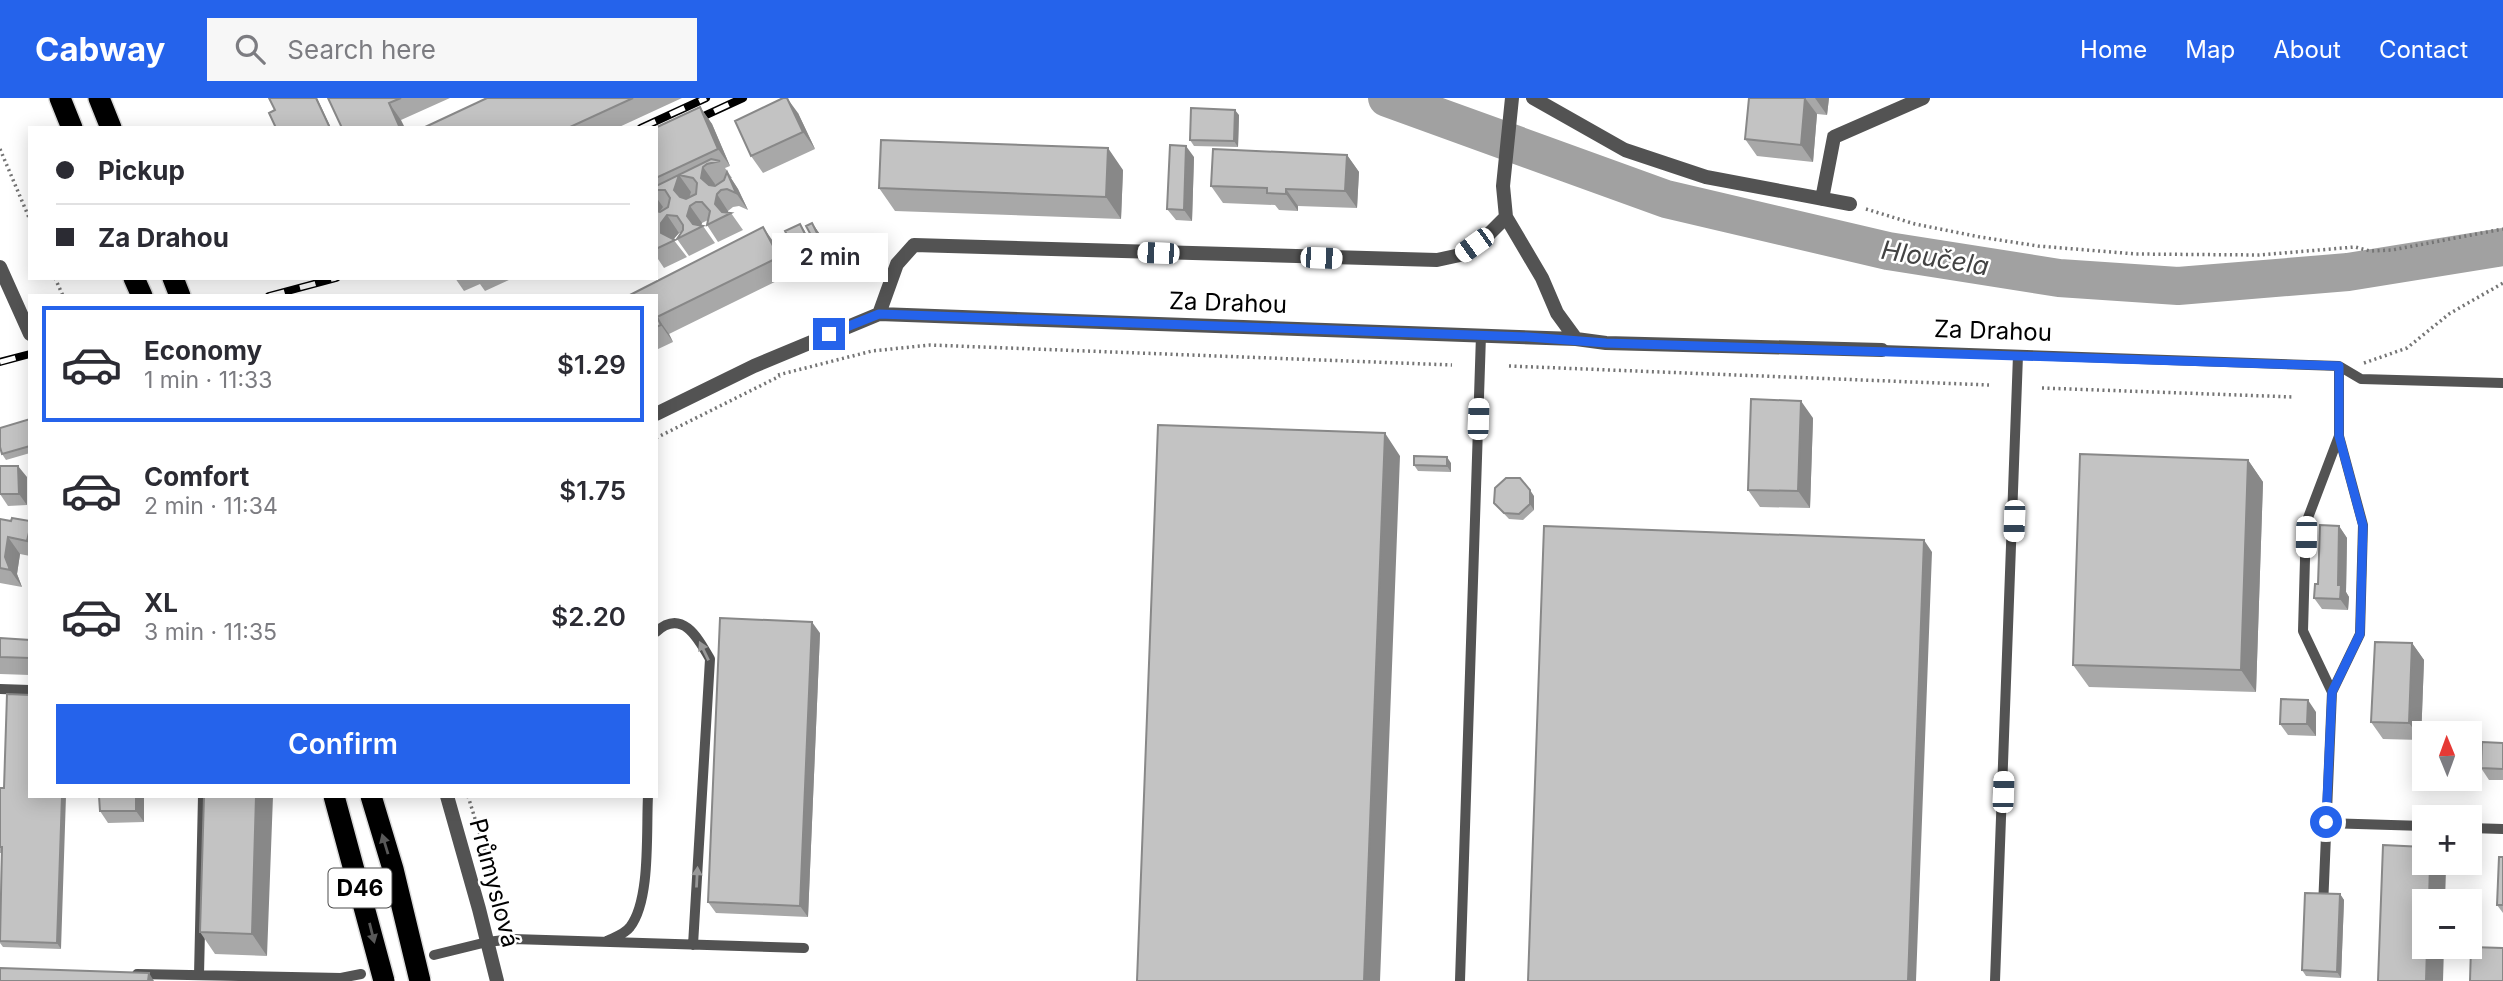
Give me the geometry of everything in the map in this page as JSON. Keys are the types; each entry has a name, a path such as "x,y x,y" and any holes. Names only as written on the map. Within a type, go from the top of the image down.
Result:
{"highway":[{"path":"60,98 71,126"},
{"path":"99,98 110,126"},
{"name":"D46","path":"335,798 384,981"},
{"name":"D46","path":"372,798 393,869 421,981"}],"street":[{"path":"1512,98 1503,186 1506,218 1542,278 1557,313 1576,339"},
{"path":"1533,98 1625,150 1706,177 1850,204"},
{"path":"1822,199 1834,137 1923,98"},
{"name":"Za Drahou","path":"879,314 897,264 914,245 1437,260 1460,255 1506,218"},
{"path":"0,267 28,330"},
{"name":"Za Drahou","path":"658,413 754,366 879,314 1481,335 1606,343 1882,350"},
{"name":"Průmyslová","path":"448,798 497,981"}],"lane":[{"path":"1460,981 1481,335"},
{"name":"Za Drahou","path":"1882,350 2339,366"},
{"path":"1996,981 2018,355"},
{"path":"2339,366 2361,379 2503,383"},
{"path":"2322,925 2332,692 2360,634 2363,540 2363,526 2339,436 2339,366"},
{"path":"2332,692 2303,631 2306,523 2339,436"},
{"path":"658,630 664,625 680,624 695,633 710,659 694,945"},
{"path":"0,689 28,690"},
{"path":"199,975 202,798"},
{"path":"606,942 629,930 639,914 644,886 648,798"},
{"path":"2326,822 2412,826"},
{"path":"2482,828 2503,829"},
{"path":"434,955 506,940 804,948"},
{"path":"119,974 282,979 341,978 361,974"}],"path":[{"path":"0,149 28,215"},
{"path":"1850,204 1915,224 1980,237 2038,246 2136,254 2259,255 2355,247 2370,251 2392,250 2503,229"},
{"path":"2339,366 2360,364 2407,348 2449,314 2503,283"},
{"path":"658,437 780,376 872,351 930,345 1452,365"},
{"path":"754,366 780,376"},
{"path":"1509,366 1989,385"},
{"path":"2042,388 2294,397"},
{"path":"469,798 492,874 506,940"}],"building":[{"path":"269,98 316,98 329,126 275,126 269,113 275,110"},
{"path":"328,98 401,98 389,103 399,126 341,126"},
{"path":"487,98 633,98 572,126 427,126"},
{"path":"787,98 803,132 751,156 735,121"},
{"path":"1749,98 1805,98 1801,145 1745,139"},
{"path":"700,107 718,149 658,177 658,127"},
{"path":"1191,108 1235,110 1234,141 1190,140"},
{"path":"881,140 1108,148 1106,197 879,188"},
{"path":"1170,145 1186,146 1184,210 1167,209"},
{"path":"1213,149 1347,155 1345,191 1286,189 1286,194 1267,193 1267,188 1211,186"},
{"path":"711,159 720,161 703,167 701,178 709,185 715,186 724,180 727,172 736,193 727,189 717,194 715,204 722,212 731,213 707,225 710,211 702,202 690,206 687,216 693,224 703,226 677,239 683,225 677,216 667,215 661,223 661,233 675,240 658,248 658,212 668,207 670,198 665,190 658,190 658,185","holes":["679,175 693,178 697,183 696,194 686,199 674,190"]},
{"path":"812,223 818,235 812,237 806,226"},
{"path":"800,224 814,252 799,259 785,231"},
{"path":"763,227 779,257 658,317 658,294 632,294"},
{"path":"1751,399 1801,401 1798,491 1748,490"},
{"path":"28,420 28,447 2,454 0,428"},
{"path":"1158,425 1385,433 1364,981 1137,981"},
{"path":"2080,454 2248,460 2241,670 2073,665"},
{"path":"1414,456 1447,457 1447,466 1414,465"},
{"path":"0,466 18,466 19,494 0,494"},
{"path":"1506,478 1520,478 1530,490 1530,504 1519,514 1504,513 1494,503 1495,488"},
{"path":"12,518 28,521 28,537 27,541 8,537 5,557 10,570 0,568 0,519 11,521"},
{"path":"2320,525 2339,526 2340,599 2314,598 2315,584 2318,584"},
{"path":"1544,526 1924,540 1908,981 1528,981"},
{"path":"720,618 812,622 800,906 708,902"},
{"path":"0,638 28,640 28,658 0,657"},
{"path":"2375,642 2412,643 2409,723 2371,722"},
{"path":"7,694 28,695 28,798 62,798 57,943 0,941 0,788 4,788"},
{"path":"2281,699 2308,700 2307,724 2280,724"},
{"path":"2482,742 2503,743 2503,769 2482,768"},
{"path":"99,798 136,798 136,811 100,811"},
{"path":"204,798 256,798 252,934 200,932"},
{"path":"2383,845 2412,846 2412,875 2430,875 2429,889 2412,889 2412,959 2427,959 2426,981 2378,981"},
{"path":"2499,857 2503,857 2503,905 2497,905"},
{"path":"2305,893 2340,894 2337,972 2302,970"},
{"path":"2482,947 2503,948 2503,981 2470,981 2471,959 2482,959"},
{"path":"0,968 149,973 148,981 0,981"}],"waterway":[{"name":"Hloučela","path":"1387,98 1666,199 1888,251 2059,278 2178,286 2348,272 2503,247"}],"railway":[{"path":"645,126 706,98"},
{"path":"658,137 743,98"},
{"path":"276,294 329,280"},
{"path":"0,362 28,355"}],"route":[{"path":"829,334 879,314 1528,337 1606,343 2339,366 2339,436 2363,526 2360,634 2332,692 2326,822"}]}
